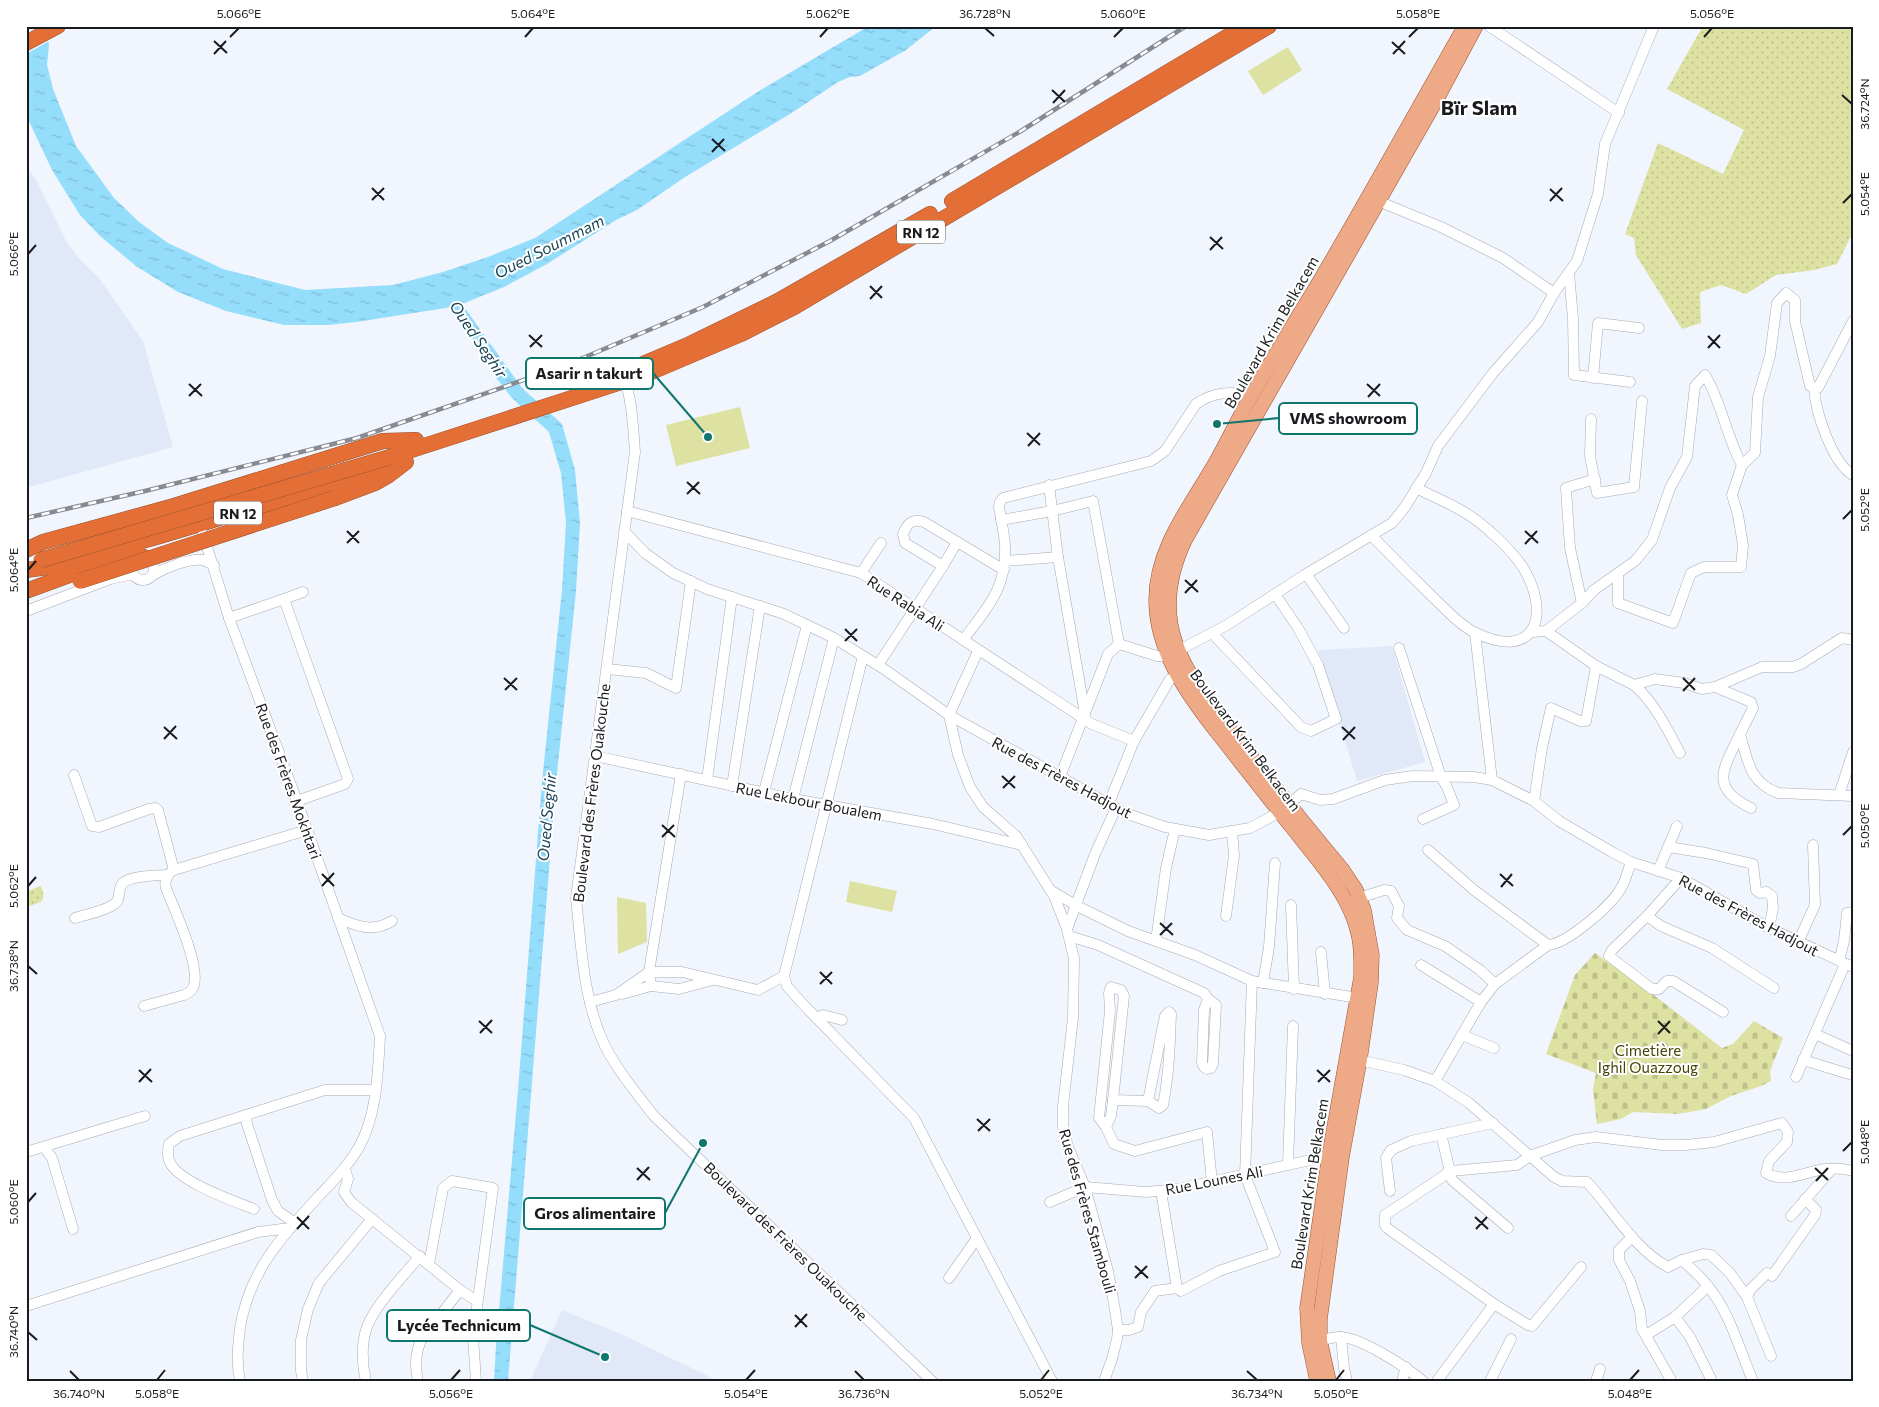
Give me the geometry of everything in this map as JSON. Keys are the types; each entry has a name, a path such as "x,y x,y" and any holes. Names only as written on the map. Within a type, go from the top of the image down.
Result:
{"highway":[{"path":"26,44 58,26"},
{"name":"RN 12","path":"624,376 645,363 735,323 836,270 1244,26"},
{"name":"RN 12","path":"389,453 416,440 555,400 624,376 649,373 702,351 794,308 1270,26"},
{"name":"RN 12","path":"26,570 48,567 347,480 392,463 444,439 516,412"},
{"path":"26,600 335,498 382,479 444,439"},
{"name":"RN 12","path":"33,555 444,439"},
{"name":"RN 12","path":"26,566 43,542 383,442 416,440"},
{"path":"31,538 165,502 191,500"},
{"path":"26,591 124,555 137,554 147,559"}],"main road":[{"name":"Boulevard Krim Belkacem","path":"1317,1381 1314,1342 1307,1308 1353,1059 1371,982 1372,955 1364,910 1342,869 1284,808 1192,699 1159,624 1156,600 1158,578 1163,554 1174,532 1216,462 1252,394 1318,284 1465,26"},
{"name":"Boulevard Krim Belkacem","path":"1173,654 1174,635 1168,603 1175,561 1198,517 1437,99 1476,26"},
{"name":"Boulevard Krim Belkacem","path":"1284,808 1350,910 1358,932 1362,953 1353,1059"},
{"name":"Boulevard Krim Belkacem","path":"1314,1342 1329,1381"}],"street":[{"path":"1489,26 1618,113"},
{"path":"1119,644 1157,656 1173,654 1212,633 1392,523 1405,507 1426,473 1438,446 1493,373 1538,322 1554,293 1577,261 1598,194 1605,144 1654,26"},
{"path":"1378,202 1441,227 1503,258 1554,293"},
{"path":"1569,273 1573,319 1574,375 1630,382"},
{"path":"1618,573 1618,603 1673,623 1691,573 1704,566 1741,567 1743,545 1738,515 1732,495 1742,465 1755,453 1758,396 1770,356 1777,303 1786,293 1795,300 1794,321 1810,386 1818,388 1853,321"},
{"path":"1593,378 1598,323 1639,328"},
{"name":"Boulevard des Frères Ouakouche","path":"624,376 632,414 635,452 576,898 581,952 590,1002 601,1038 624,1077 654,1116 932,1381"},
{"path":"1532,632 1546,631 1582,603 1594,590 1634,561 1652,540 1670,488 1687,457 1695,386 1704,376 1712,387 1734,451 1742,465"},
{"path":"1814,387 1815,401 1826,438 1846,471 1853,475"},
{"path":"963,640 996,595 1001,584 1005,565 1005,542 999,504 1003,498 1151,461 1165,451 1196,404 1203,399 1218,393 1252,394"},
{"path":"1591,419 1590,456 1597,493 1634,487 1642,401"},
{"path":"1582,603 1570,548 1566,488 1595,479"},
{"path":"1049,485 1058,557 1085,717"},
{"path":"1371,535 1421,586 1475,633 1496,641 1510,642 1524,638 1532,632 1536,622 1536,597 1524,569 1500,541 1465,512 1416,488"},
{"name":"Rue des Frères Mokhtari","path":"191,500 209,550 229,618 297,801 380,1036 378,1074 370,1117 360,1145 344,1169 288,1227 271,1250 259,1271 248,1298 241,1322 238,1348 240,1381"},
{"path":"1001,520 1052,511 1093,501 1119,644"},
{"name":"Rue Rabia Ali","path":"627,511 861,574 978,651 1085,717 1092,724 1134,741"},
{"path":"943,566 905,543 903,534 914,520 924,522 957,542 1005,565 1058,557"},
{"name":"Rue des Frères Hadjout","path":"624,532 645,553 673,573 732,597 784,614 834,638 878,665 949,715 1125,813 1175,829 1209,835 1250,828 1284,808 1301,794 1320,800 1333,799 1385,780 1400,777 1474,777 1492,780 1534,801 1559,821 1631,862 1680,878 1769,928 1846,964"},
{"path":"878,665 957,542"},
{"path":"861,574 881,543"},
{"path":"209,550 174,560 147,559 136,561 132,567 133,574 138,579 144,580 169,567 202,560 214,566"},
{"path":"147,559 154,565 153,575"},
{"path":"26,611 110,579 133,574"},
{"path":"1306,574 1344,628"},
{"path":"607,669 646,673 676,688 691,581"},
{"path":"229,618 303,592"},
{"path":"1212,633 1301,727 1310,731 1336,720 1318,665 1298,628 1275,594"},
{"path":"707,780 732,597"},
{"path":"284,599 348,779 345,784 297,801"},
{"path":"732,786 760,606"},
{"path":"764,792 807,625"},
{"path":"1546,631 1596,666 1634,685 1645,694 1680,753"},
{"path":"1475,633 1492,780"},
{"path":"793,798 834,638"},
{"path":"1634,685 1656,679 1684,683 1702,690 1715,687 1762,667 1793,667 1842,638 1853,640"},
{"path":"1060,777 1108,654 1119,644"},
{"path":"1399,648 1441,776 1454,805 1423,819"},
{"path":"949,715 978,651"},
{"path":"863,656 784,976 788,986 816,1018 914,1118 1052,1381"},
{"path":"1534,801 1545,728 1551,708 1580,721 1586,721 1596,666"},
{"path":"1170,679 1134,741 1068,933 1098,944 1204,994 1216,1005 1213,1064 1211,1068 1207,1069 1202,1063 1204,1010 1208,999"},
{"path":"1715,687 1753,705 1725,767 1724,785 1732,798 1751,808"},
{"name":"Rue des Frères Stambouli","path":"949,715 958,755 970,787 983,807 1016,836 1050,890 1068,933 1074,960 1073,1018 1063,1106 1063,1127 1068,1147 1085,1187 1108,1271 1118,1330 1112,1359 1104,1381"},
{"path":"1740,734 1755,778 1767,789 1778,793 1853,796"},
{"path":"1839,795 1853,752"},
{"name":"Rue Lekbour Boualem","path":"595,756 826,805 933,824 1022,845"},
{"path":"653,981 681,774"},
{"path":"74,775 92,826 99,827 150,809 155,808 158,810 171,873 165,881 166,888 190,954 194,972 194,986 184,995 144,1006"},
{"path":"1658,871 1677,826"},
{"path":"1156,941 1166,868 1175,829"},
{"path":"75,918 113,906 118,901 122,884 126,882 144,876 171,873 307,830"},
{"path":"1226,916 1234,856 1232,831"},
{"path":"1798,942 1815,905 1813,845"},
{"path":"1668,847 1706,853 1753,864 1756,890 1760,893 1766,892 1772,896 1773,908 1769,928"},
{"path":"1428,850 1474,890 1548,945"},
{"path":"1435,1081 1481,1002 1496,984 1548,945 1555,944 1571,936 1614,898 1621,888 1631,862"},
{"path":"1118,1330 1129,1330 1138,1327 1142,1312 1155,1291 1177,1288 1181,1291 1219,1271 1276,1252 1245,1175 1257,982 1269,947 1275,863"},
{"path":"1680,878 1647,916 1612,950 1609,956 1652,989 1659,989 1667,981 1672,981 1723,1012"},
{"path":"1050,890 1077,906 1128,931 1195,955 1257,982 1358,998"},
{"path":"1359,898 1384,890 1391,891 1399,906 1397,918 1407,930 1445,946 1480,970 1496,984"},
{"path":"1291,905 1294,989"},
{"path":"1796,1077 1846,964 1844,941 1847,913 1853,912"},
{"path":"1647,916 1661,926 1712,948 1774,988"},
{"path":"338,918 368,929 386,925 392,921"},
{"path":"1321,952 1326,994"},
{"path":"1420,965 1481,1002"},
{"path":"590,1002 682,972 758,990 784,976"},
{"path":"616,995 653,981 679,989 714,980"},
{"path":"1106,1127 1111,1116 1124,996 1121,990 1111,987 1099,1118 1106,1127 1114,1144 1135,1151 1207,1132 1212,1182"},
{"path":"1113,1100 1148,1101 1159,1108 1163,1105 1167,1087 1171,1027 1171,1014 1169,1012 1165,1016 1148,1101"},
{"path":"816,1018 823,1016 842,1020"},
{"path":"1288,1164 1294,1026"},
{"path":"1814,1034 1853,1051"},
{"path":"1462,1035 1494,1048"},
{"path":"1353,1059 1404,1070 1435,1081 1469,1103 1554,1176 1562,1181 1587,1182 1632,1237 1660,1263 1668,1267 1682,1260 1703,1254 1710,1255 1730,1274 1747,1296 1771,1356"},
{"path":"1803,1060 1849,1074 1853,1073"},
{"path":"254,1209 200,1186 174,1169 168,1160 169,1144 180,1136 326,1090 375,1090"},
{"path":"246,1115 248,1129 272,1200 288,1227"},
{"path":"26,1152 145,1116"},
{"path":"1390,1190 1386,1158 1392,1150 1411,1141 1493,1123"},
{"path":"1581,1267 1532,1326 1528,1325 1494,1304 1385,1226 1385,1215 1451,1171 1516,1165 1530,1156 1575,1140 1596,1136 1662,1145 1686,1145 1714,1142 1782,1123 1788,1132 1787,1142 1769,1161 1766,1173 1775,1178 1843,1168 1853,1171"},
{"path":"1440,1134 1452,1180 1508,1228"},
{"path":"44,1147 52,1158 73,1229"},
{"name":"Rue Lounes Ali","path":"1085,1187 1161,1191 1335,1156"},
{"path":"344,1169 348,1180 344,1192 345,1195 372,1220 477,1302"},
{"path":"1791,1216 1832,1169"},
{"path":"429,1264 443,1188 452,1181 493,1188 473,1337 476,1381"},
{"path":"1050,1202 1085,1187"},
{"path":"1161,1191 1177,1288"},
{"path":"1747,1296 1750,1290 1769,1274 1815,1215 1816,1210 1805,1200"},
{"path":"278,1211 288,1227"},
{"path":"303,1381 301,1371 301,1340 308,1309 320,1283 372,1220"},
{"path":"26,1306 258,1232 288,1227"},
{"path":"1632,1237 1619,1250 1620,1260 1630,1281 1640,1311 1642,1329 1671,1380"},
{"path":"949,1278 977,1238"},
{"path":"366,1381 363,1363 368,1325 420,1256"},
{"path":"1682,1260 1708,1286 1729,1322 1753,1381"},
{"path":"1646,1335 1675,1317 1708,1286"},
{"path":"418,1381 417,1348 421,1340 460,1290"},
{"path":"1437,1381 1494,1304"},
{"path":"1675,1317 1690,1337 1712,1381"},
{"path":"1341,1337 1347,1381"},
{"path":"1314,1342 1341,1337 1362,1343 1406,1367 1423,1381"},
{"path":"1490,1381 1511,1340"},
{"path":"1402,1381 1406,1367"},
{"path":"1596,1381 1600,1369"}],"shaded area":[{"path":"26,166 36,180 66,241 78,257 99,278 143,341 173,447 26,488"},
{"path":"1392,646 1425,762 1357,781 1318,650"},
{"path":"562,1310 621,1334 718,1381 530,1381"}],"green space":[{"path":"1703,26 1853,26 1853,232 1837,264 1814,270 1776,275 1746,294 1721,285 1700,292 1701,323 1682,329 1636,255 1634,238 1625,234 1658,143 1723,174 1744,130 1667,89"},
{"path":"1288,47 1302,70 1263,95 1248,71"},
{"path":"740,407 750,448 676,466 666,425"},
{"path":"850,881 897,891 892,912 846,902"},
{"path":"41,886 43,899 36,904 26,907 26,892"},
{"path":"617,897 646,903 647,942 618,954"},
{"name":"Cimetière Ighil Ouazzoug","path":"1595,953 1646,989 1722,1048 1733,1044 1754,1021 1783,1038 1770,1071 1771,1081 1731,1096 1706,1109 1678,1114 1633,1112 1621,1119 1597,1124 1593,1089 1596,1073 1546,1054 1575,975"}],"water":[{"path":"26,26 46,26 49,45 47,65 53,89 76,146 114,198 139,222 168,243 223,269 305,290 393,285 443,272 488,257 535,238 759,91 869,26 936,26 906,50 860,76 850,77 838,82 790,114 685,177 637,210 616,220 547,264 504,287 462,304 522,388 562,424 575,470 580,523 576,591 556,783 508,1381 494,1381 496,1346 542,782 562,590 566,523 561,473 549,432 512,398 494,375 452,307 328,325 284,325 226,311 178,292 136,266 100,236 80,215 52,170 26,115"}],"pier":[{"path":"26,26 48,26 51,40 26,54"}],"railway":[{"path":"26,518 145,491 357,438 564,366 703,307 830,241 1021,131 1186,26"}],"place":[{"name":"VMS showroom","path":"1217,424"},
{"name":"Asarir n takurt","path":"708,437"},
{"name":"Gros alimentaire","path":"703,1143"},
{"name":"Lycée Technicum","path":"605,1357"}],"district":[{"name":"Bïr Slam","path":"1479,107"}],"water label":[{"name":"Oued Soummam","path":"549,246"},
{"name":"Oued Seghir","path":"479,339"},
{"name":"Oued Seghir","path":"546,817"}]}
